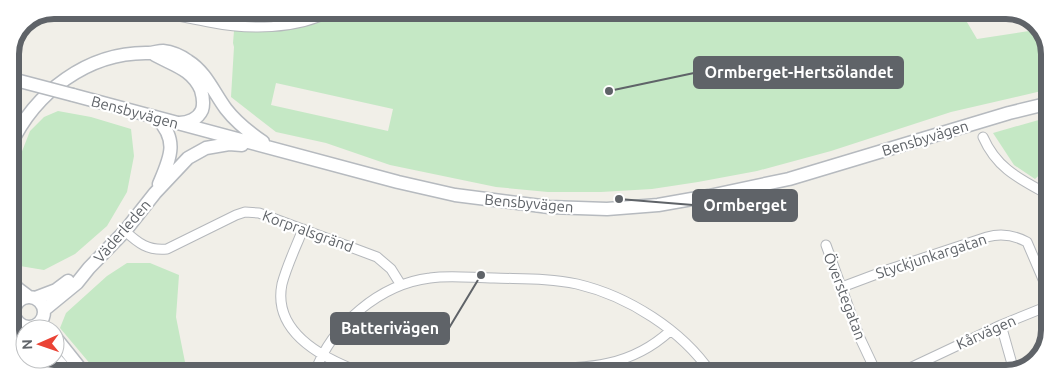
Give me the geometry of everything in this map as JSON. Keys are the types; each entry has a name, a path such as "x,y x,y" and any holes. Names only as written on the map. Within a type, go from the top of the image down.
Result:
{"main road":[{"path":"19,129 36,106 67,78 87,66 109,57 125,54 167,52 178,55 193,64 208,82 225,109 236,121 262,141 279,150"},
{"path":"150,53 184,69 200,88 203,100 200,112 193,119 179,123"},
{"name":"Bensbyvägen","path":"19,81 398,182 455,195 549,207 608,208 658,205 738,191 789,179 1009,113 1041,105"},
{"name":"Väderleden","path":"155,193 168,162 170,151 169,134 166,127 157,118"},
{"name":"Väderleden","path":"45,319 89,268 125,231 180,165 197,152 206,148 229,144 279,150"},
{"name":"Väderleden","path":"32,298 56,290 89,268"},
{"path":"19,289 42,304 45,319"},
{"path":"19,301 32,298"},
{"path":"65,350 77,365"}],"street":[{"path":"196,19 234,26 253,26 284,25 310,19"},
{"path":"982,138 1004,169 1041,191"},
{"name":"Korpralsgränd","path":"125,231 142,246 159,250 167,249 229,217 242,213 260,213 377,257 391,269 401,285"},
{"path":"303,229 282,285 282,308 287,322 304,343 347,365"},
{"name":"Styckjunkargatan","path":"842,287 987,237 1000,235 1015,237 1027,242 1041,275"},
{"name":"Överstegatan","path":"826,245 859,336 873,365"},
{"path":"318,365 334,338 355,314 373,300 401,285 421,279 444,277 538,279 596,289 640,310 670,331 704,365"},
{"name":"Kårvägen","path":"916,365 1001,325 1041,309"},
{"path":"1001,325 1012,364"},
{"path":"608,365 637,354 653,345 670,331"}],"green space":[{"path":"235,19 965,19 977,39 1032,30 1041,47 1041,91 951,112 831,151 757,171 652,189 601,192 548,192 496,187 390,165 326,143 276,132 231,97","holes":["276,83 393,109 388,131 271,105"]},
{"path":"58,111 91,117 131,129 134,156 127,192 107,226 75,254 44,270 20,266 19,263 19,159 30,131 44,117"},
{"path":"1041,119 1041,173 1035,179 1014,165 993,133"},
{"path":"127,263 150,263 179,275 176,317 186,365 91,365 65,334 64,319 66,313 107,276"}],"place":[{"name":"Ormberget-Hertsölandet","path":"609,91"},
{"name":"Ormberget","path":"619,199"},
{"name":"Batterivägen","path":"481,275"}]}
